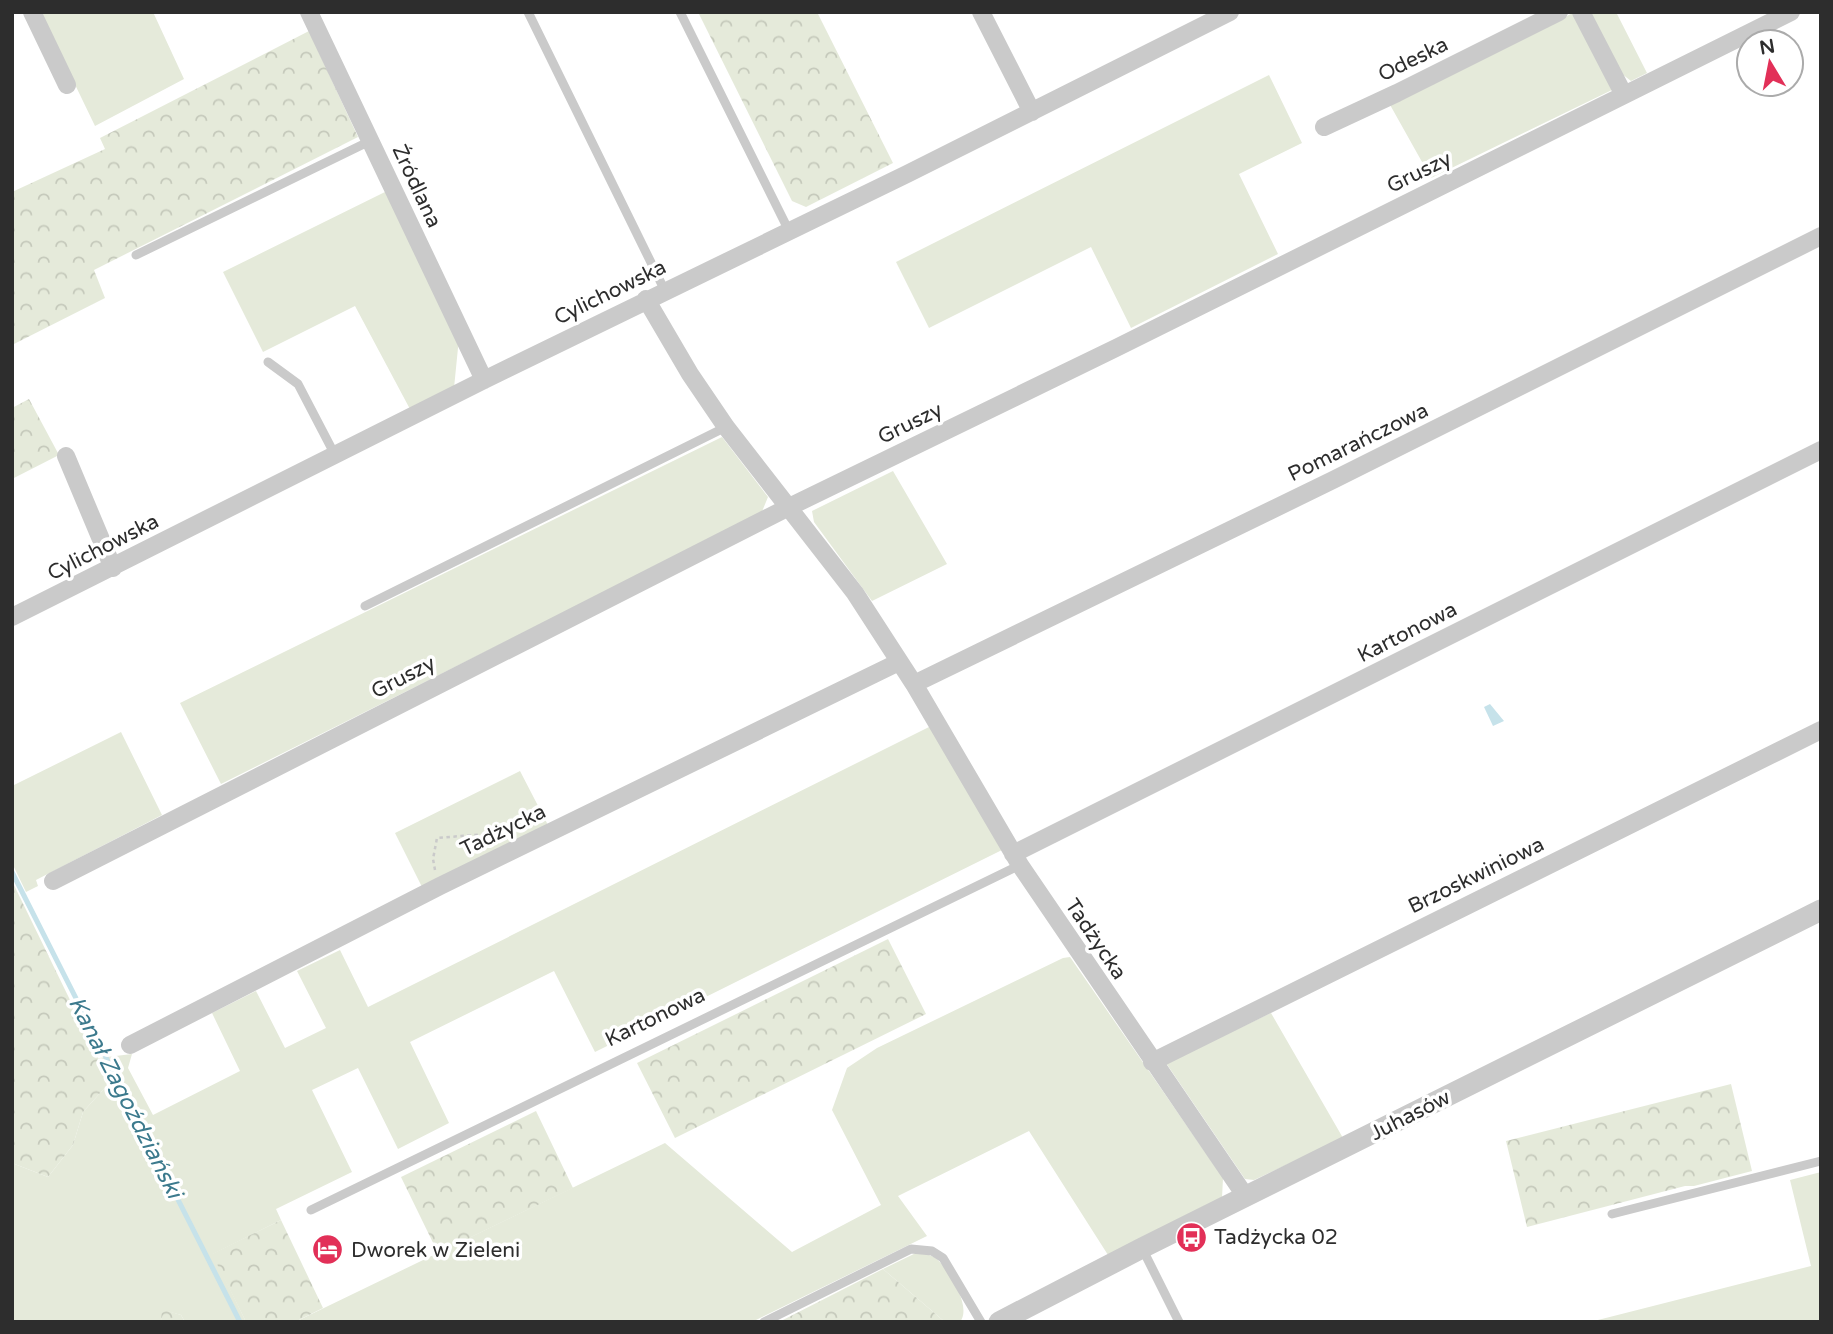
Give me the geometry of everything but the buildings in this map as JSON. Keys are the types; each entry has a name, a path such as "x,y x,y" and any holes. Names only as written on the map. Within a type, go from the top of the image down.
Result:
{"street":[{"path":"32,12 67,85"},
{"name":"Źródlana","path":"309,12 484,380"},
{"path":"981,12 1032,112"},
{"name":"Cylichowska","path":"12,617 646,299 1032,112 1230,12"},
{"name":"Odeska","path":"1324,127 1559,12"},
{"path":"1581,12 1624,95"},
{"name":"Gruszy","path":"53,881 787,508 1116,348 1791,12"},
{"name":"Pomarańczowa","path":"914,684 1333,480 1821,236"},
{"name":"Tadżycka","path":"646,299 726,427 855,593 914,684 1016,859 1246,1197"},
{"name":"Kartonowa","path":"1016,859 1821,450"},
{"path":"66,456 113,568"},
{"name":"Tadżycka","path":"130,1045 440,886 900,662"},
{"name":"Brzoskwiniowa","path":"1153,1062 1821,730"},
{"name":"Juhasów","path":"999,1322 1821,910"}],"lane":[{"path":"528,12 665,291"},
{"path":"680,12 789,230"},
{"path":"136,255 370,141"},
{"path":"268,362 298,384 335,455"},
{"path":"365,606 726,427"},
{"name":"Kartonowa","path":"311,1210 1016,859"},
{"path":"1612,1214 1821,1161"},
{"path":"1142,1248 1179,1322"},
{"path":"764,1322 911,1249 932,1251 943,1258 981,1322"}],"path":[{"path":"440,886 433,859 437,838 524,830 537,838"}],"green space":[{"path":"40,12 153,12 184,79 95,126"},
{"path":"698,12 817,12 893,163 806,207 792,201"},
{"path":"1586,12 1616,12 1647,73 1631,81 1617,70"},
{"path":"1573,13 1614,89 1431,178 1389,103"},
{"path":"309,31 358,137 94,270 105,298 12,345 12,192 105,149 100,138"},
{"path":"1269,75 1302,143 1239,174 1278,254 1131,328 1091,247 929,328 896,262"},
{"path":"389,190 459,338 454,388 411,411 355,306 263,352 223,272"},
{"path":"29,399 59,455 12,479 12,408"},
{"path":"722,437 768,497 761,514 221,784 180,703"},
{"path":"893,471 947,564 872,601 814,522 812,511"},
{"path":"931,726 1002,850 595,1052 554,971 410,1042 449,1123 398,1149 358,1068 312,1090 352,1172 276,1209 281,1220 213,1254 246,1322 185,1322 181,1315 163,1310 161,1322 12,1322 12,1163 48,1177 73,1145 83,1112 110,1082 99,1058 132,1054 128,1068 153,1115 240,1071 212,1013 256,991 285,1048 326,1028 297,971 340,950 368,1007"},
{"path":"121,732 162,815 36,880 38,886 26,892 12,863 12,786"},
{"path":"520,771 549,827 423,889 395,833"},
{"path":"12,881 110,1082 83,1112 73,1145 48,1177 12,1163"},
{"path":"888,939 926,1014 675,1138 637,1063"},
{"path":"1070,957 1223,1178 1222,1198 1108,1255 1029,1131 898,1196 927,1236 752,1322 295,1322 665,1143 792,1252 881,1205 832,1110 847,1068 877,1048"},
{"path":"1271,1013 1343,1138 1254,1180 1245,1179 1166,1063"},
{"path":"1731,1084 1752,1171 1527,1227 1506,1141"},
{"path":"536,1111 573,1188 438,1253 401,1177"},
{"path":"1821,1172 1821,1322 1590,1322 1811,1266 1790,1180"},
{"path":"281,1220 323,1308 295,1322 246,1322 212,1254"},
{"path":"918,1252 937,1259 954,1282 962,1299 963,1316 960,1322 945,1322 883,1269"},
{"path":"883,1269 945,1322 779,1322"},
{"path":"162,1309 181,1315 185,1322 161,1322"}],"water":[{"path":"1490,704 1504,721 1493,726 1484,707"}],"waterway":[{"name":"Kanał Zagoździański","path":"12,872 240,1322"}],"place":[{"name":"Tadżycka 02","path":"1191,1237"},
{"name":"Dworek w Zieleni","path":"328,1250"}]}
